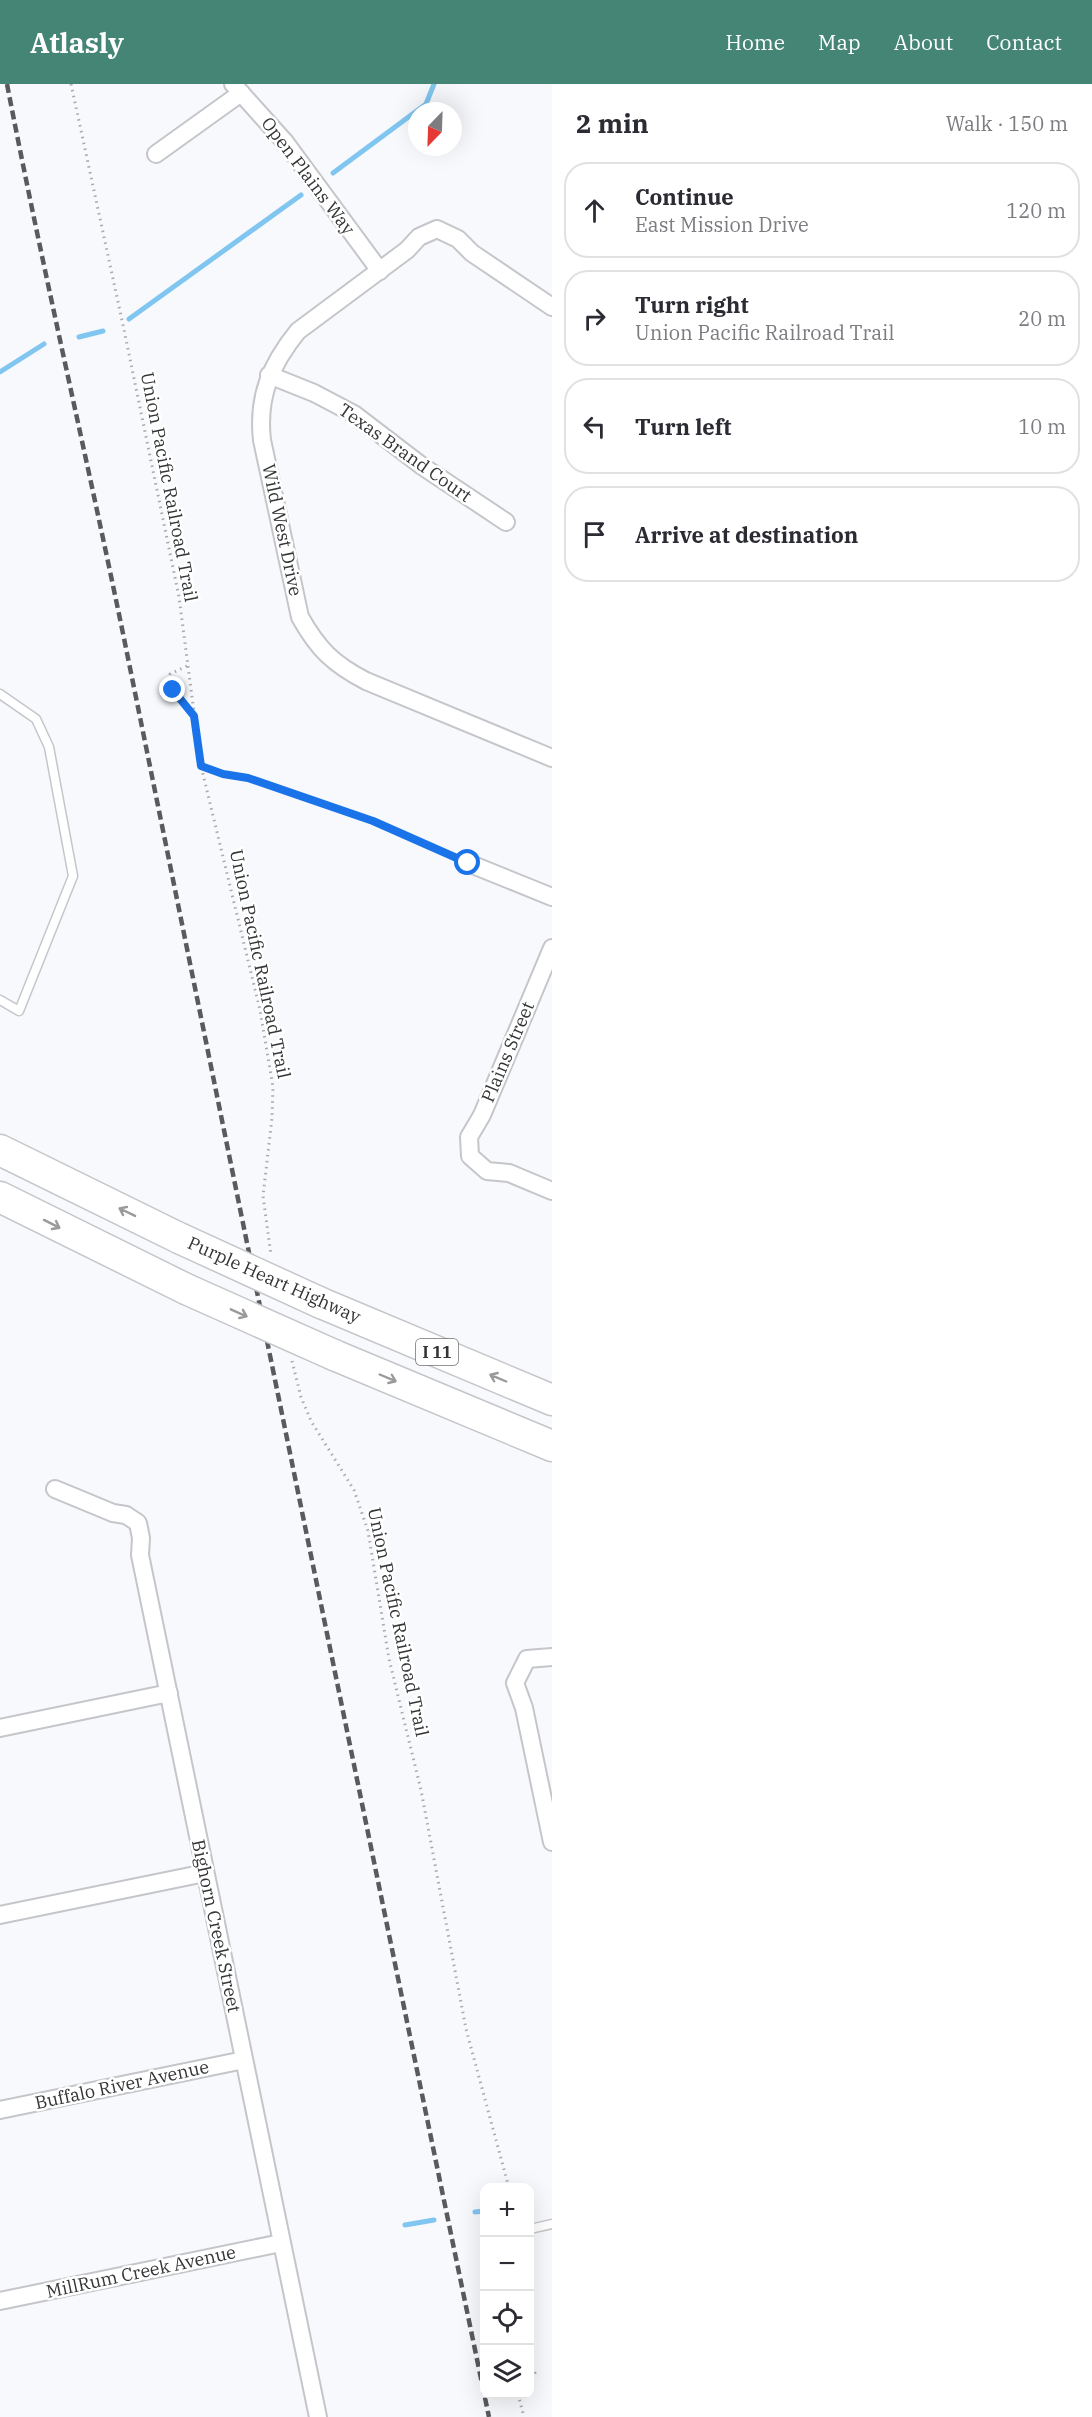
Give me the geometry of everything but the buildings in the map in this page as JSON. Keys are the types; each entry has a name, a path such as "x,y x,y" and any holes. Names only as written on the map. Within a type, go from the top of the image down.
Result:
{"highway":[{"name":"Purple Heart Highway","path":"0,1150 179,1238 321,1303 552,1400"},
{"name":"I 11","path":"0,1197 186,1289 334,1355 552,1446"}],"street":[{"path":"156,154 237,88"},
{"name":"Open Plains Way","path":"237,88 285,142 380,271"},
{"name":"Wild West Drive","path":"552,307 472,253 458,239 437,229 419,237 407,250 380,271 298,331 285,347 269,375 261,403 262,440 300,617 311,637 333,661 366,681 552,758"},
{"name":"Texas Brand Court","path":"269,375 314,393 354,414 422,466 506,522"},
{"path":"468,863 552,897"},
{"name":"Plains Street","path":"552,948 482,1115 469,1137 470,1156 487,1171 509,1173 552,1191"},
{"name":"Bighorn Creek Street","path":"55,1489 113,1514 126,1515 138,1523 141,1538 140,1556 318,2417"},
{"path":"552,1657 527,1659 515,1683 524,1708 552,1842"},
{"path":"0,1728 169,1693"},
{"path":"0,1915 206,1873"},
{"name":"Buffalo River Avenue","path":"0,2110 244,2060"},
{"name":"MillRum Creek Avenue","path":"0,2301 281,2243"}],"lane":[{"path":"0,694 36,719 50,747 73,876 19,1011 0,1000"},
{"path":"534,2228 552,2224"}],"path":[{"name":"Union Pacific Railroad Trail","path":"71,84 126,336 179,597 201,766 260,1010 273,1086 272,1118 263,1196 271,1256"},
{"path":"187,666 170,674 170,683 177,697 194,716"},
{"path":"201,766 223,774 248,778 373,821 468,863"},
{"name":"Union Pacific Railroad Trail","path":"292,1361 301,1397 311,1421 354,1490 368,1531 390,1659 421,1790 466,2029 508,2183"},
{"path":"519,2399 524,2417"}],"waterway":[{"path":"333,173 426,104 434,84"},
{"path":"129,319 301,195"},
{"path":"79,337 103,331"},
{"path":"0,372 44,344"},
{"path":"475,2212 480,2211"},
{"path":"405,2225 434,2220"}],"railway":[{"path":"7,84 128,658 489,2417"}],"route":[{"path":"173,690 194,716 201,766 223,774 248,778 373,821 468,863"}]}
